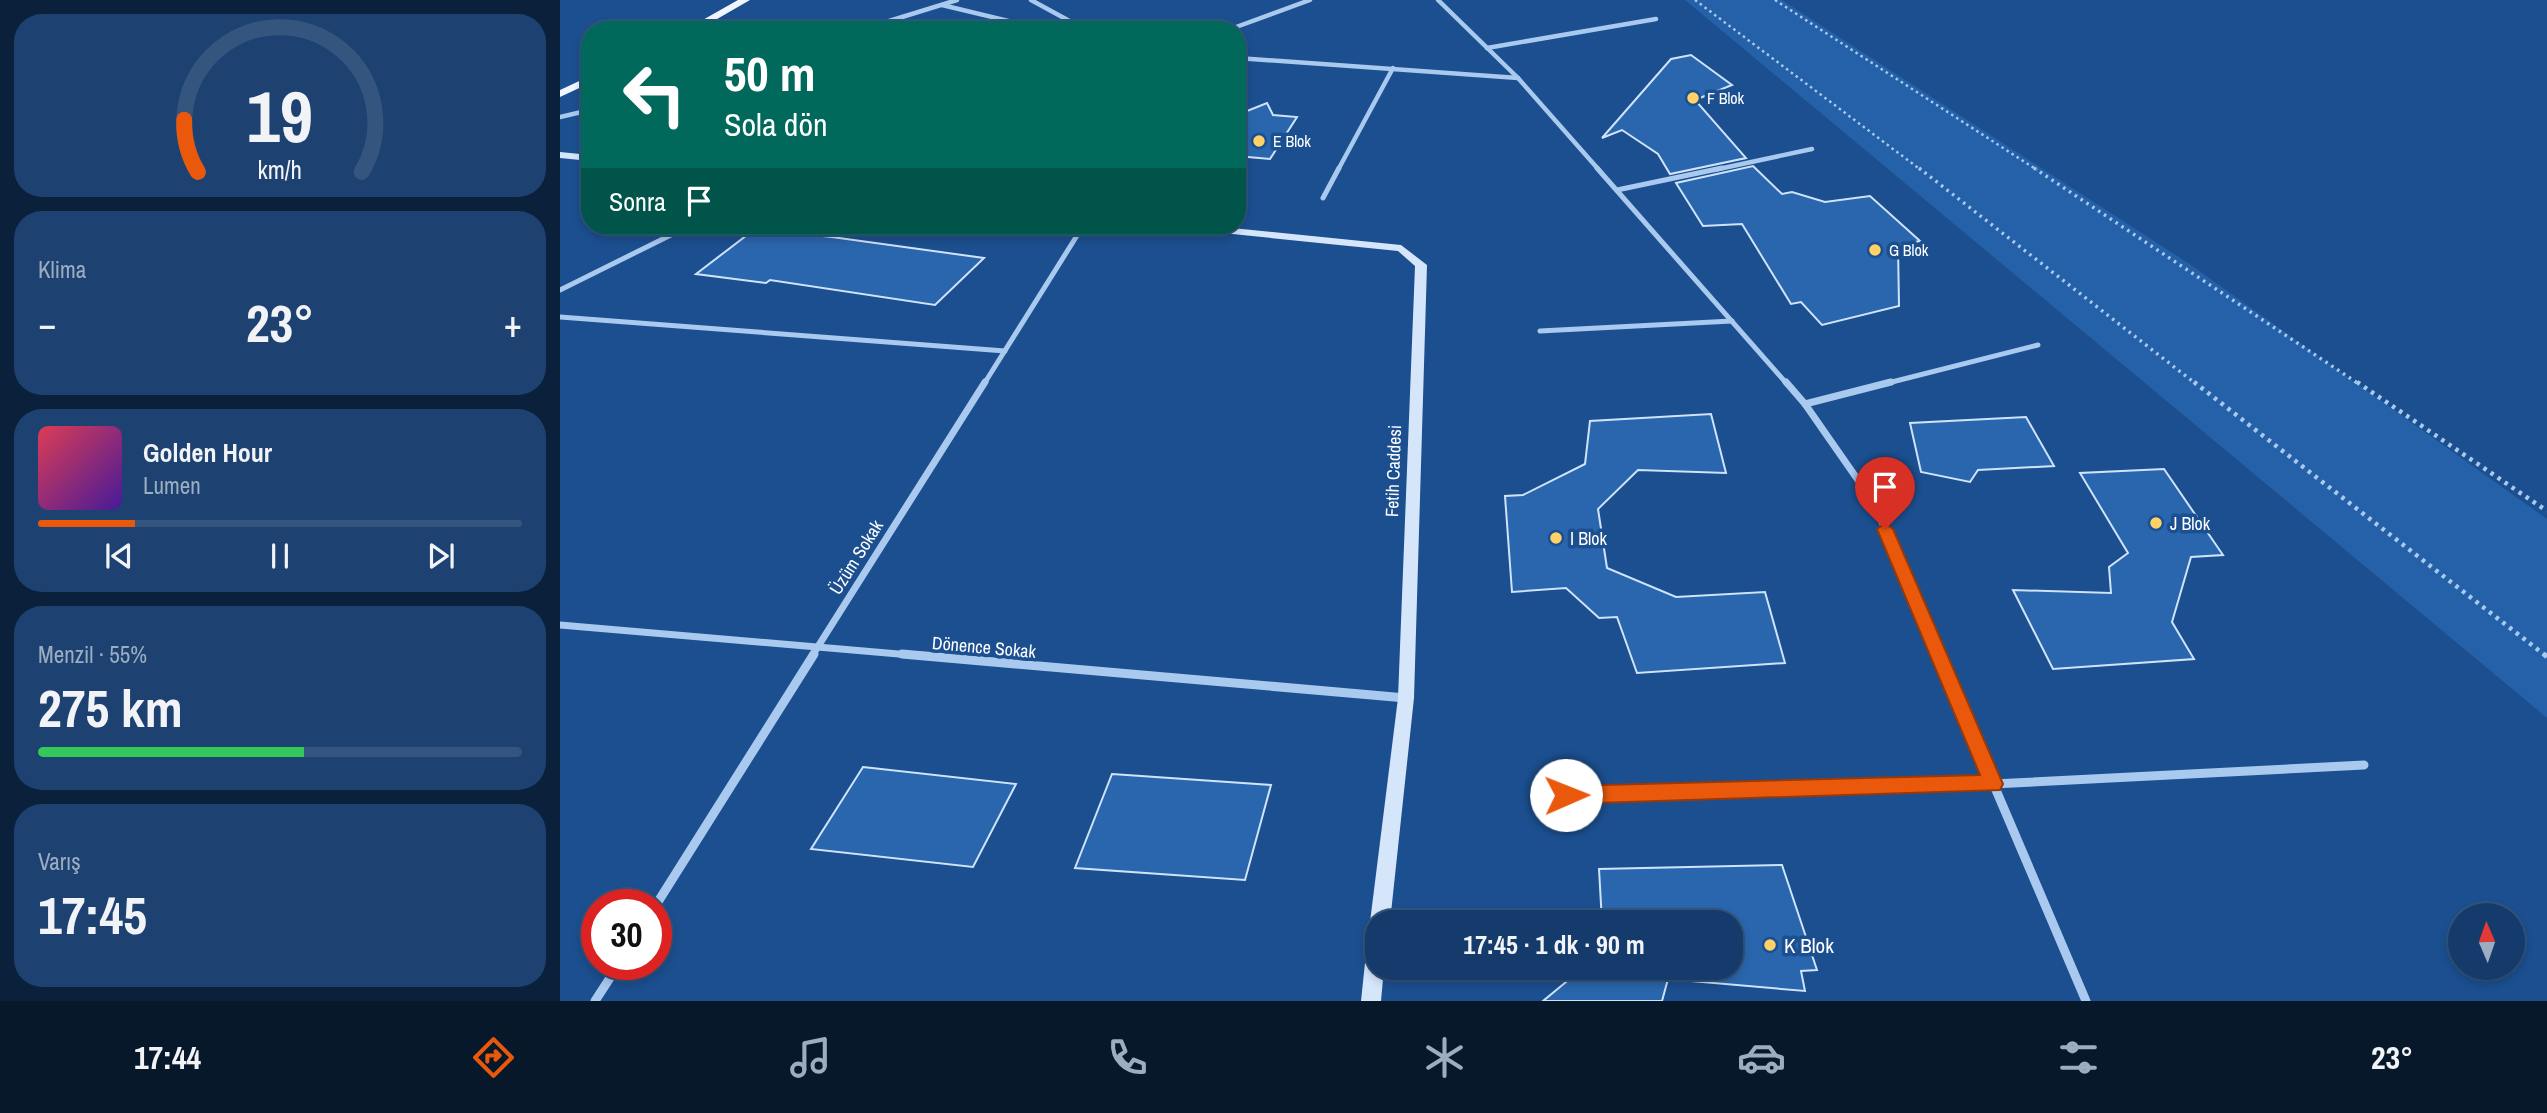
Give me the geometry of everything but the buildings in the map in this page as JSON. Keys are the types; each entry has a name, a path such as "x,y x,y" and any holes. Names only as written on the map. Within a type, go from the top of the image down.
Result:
{"main road":[{"path":"706,21 745,0"},
{"path":"560,93 581,83"}],"street":[{"path":"890,21 957,0"},
{"path":"1031,0 1070,21"},
{"path":"1246,23 1310,0"},
{"path":"1438,0 1518,78 1805,404 1874,503 2086,1001"},
{"path":"942,5 1009,21"},
{"path":"1487,48 1656,19"},
{"path":"1246,59 1518,78"},
{"path":"1323,198 1393,68"},
{"path":"560,117 581,112"},
{"path":"1617,190 1812,149"},
{"path":"560,155 581,157"},
{"name":"Fetih Caddesi","path":"1246,232 1401,248 1421,265 1406,698 1381,910"},
{"path":"560,290 671,235"},
{"name":"Üzüm Sokak","path":"666,889 1077,235"},
{"path":"560,317 1005,351"},
{"path":"1540,331 1732,321"},
{"path":"1805,404 2038,345"},
{"name":"Dönence Sokak","path":"560,625 1406,698"},
{"path":"1566,795 1993,784 2364,765"},
{"path":"595,1001 609,980"},
{"path":"1371,1001 1373,980"}],"path":[{"path":"1695,0 1834,102 2547,657"},
{"path":"1775,0 2164,252 2547,511"}],"shaded area":[{"path":"1685,0 1782,0 2188,263 2547,519 2547,718"}],"place":[{"name":"F Blok","path":"1693,98"},
{"name":"E Blok","path":"1259,141"},
{"name":"G Blok","path":"1875,250"},
{"name":"J Blok","path":"2156,523"},
{"name":"I Blok","path":"1556,538"},
{"name":"K Blok","path":"1770,945"}],"route":[{"path":"1566,795 1993,784 1885,529"}]}
